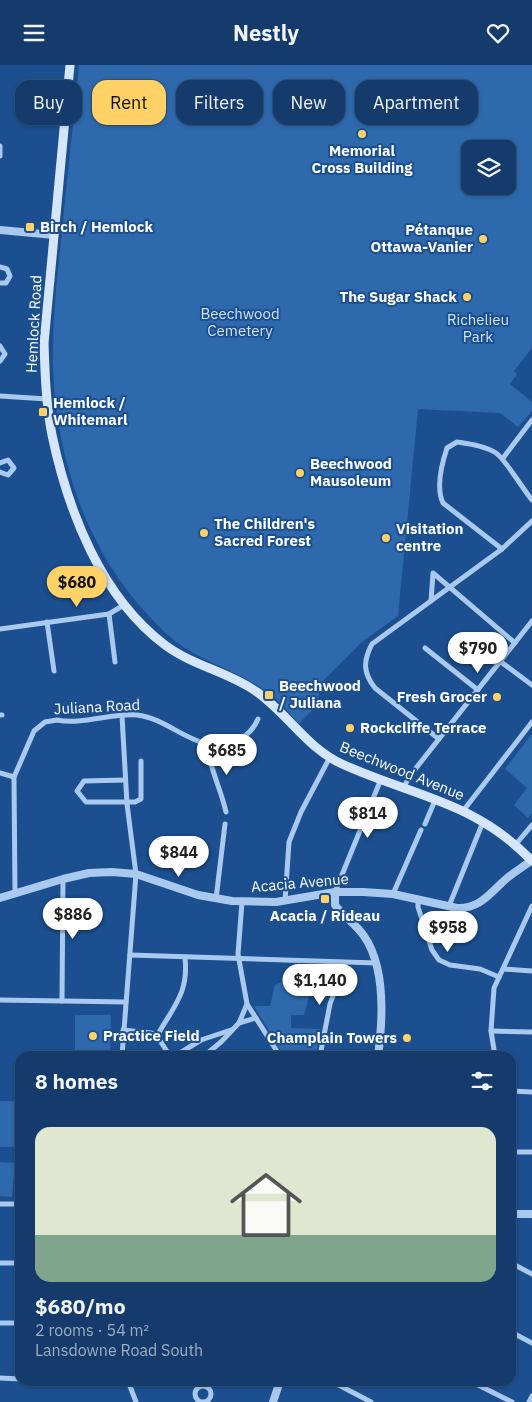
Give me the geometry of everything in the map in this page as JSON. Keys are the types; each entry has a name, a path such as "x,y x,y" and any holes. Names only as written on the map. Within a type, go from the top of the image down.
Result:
{"main road":[{"name":"Hemlock Road","path":"70,65 44,343 47,399 52,435 63,481 79,524 102,570 124,605 138,621 166,645 184,657 239,681 266,700"},
{"name":"Beechwood Avenue","path":"266,700 302,735 330,757 381,779 436,798 464,811 483,821 516,844 532,860"}],"street":[{"path":"0,145 0,156"},
{"path":"0,230 54,235"},
{"path":"0,267 7,269 10,276 6,283 0,283"},
{"path":"0,346 5,354 0,361"},
{"path":"0,396 47,399"},
{"path":"503,458 532,420"},
{"path":"502,549 443,503 440,497 447,447 458,442 495,452 503,458 518,484 532,500"},
{"path":"0,463 8,460 14,468 8,475 0,472"},
{"path":"439,739 375,688 368,680 364,667 366,655 372,644 502,549 532,521"},
{"path":"431,601 433,573 448,588 515,643"},
{"path":"0,629 109,614 124,605"},
{"path":"109,614 115,662"},
{"path":"404,787 408,777 532,621"},
{"path":"47,622 54,671"},
{"path":"425,648 478,690"},
{"path":"501,662 532,685"},
{"path":"122,715 127,804 136,874 122,1051"},
{"name":"Juliana Road","path":"14,777 34,731 45,723 136,715 154,719 207,744"},
{"path":"226,812 222,790 208,754 207,744 235,741 248,734 258,719"},
{"path":"464,811 532,722"},
{"path":"285,901 289,842 301,812 330,757"},
{"path":"125,780 84,781 77,791 86,802 127,804 141,799 141,761"},
{"path":"0,773 14,777 15,894"},
{"path":"378,1051 380,997 376,963 365,937 335,905 335,892 381,779"},
{"path":"425,824 436,798"},
{"path":"449,906 483,821"},
{"path":"216,899 225,824"},
{"path":"516,844 532,825"},
{"path":"393,894 421,830"},
{"name":"Acacia Avenue","path":"0,898 63,879 101,873 136,874 182,891 216,899 242,902 285,901 335,892 393,894 449,906 468,908 478,904 507,878 532,860"},
{"path":"62,1001 63,879"},
{"path":"418,900 418,907 432,950 439,960 450,965 480,969 499,977"},
{"path":"242,902 239,959 247,1004 277,1051"},
{"path":"494,1051 491,1031 494,988 532,906"},
{"path":"130,955 376,963"},
{"path":"157,1036 185,987 187,975 185,958"},
{"path":"321,1051 330,1004 345,963"},
{"path":"503,969 532,971"},
{"path":"0,1000 126,1002"},
{"path":"239,1023 247,1004"},
{"path":"210,1051 239,1023 256,1018"},
{"path":"123,1030 151,1033 157,1036 167,1051"},
{"path":"182,1051 200,1039 231,1030"},
{"path":"491,1031 532,1032"},
{"path":"516,1091 532,1092"},
{"path":"516,1151 532,1152"},
{"path":"0,1204 15,1204"},
{"path":"516,1214 532,1214"},
{"path":"0,1263 15,1263"},
{"path":"516,1266 532,1274"},
{"path":"0,1323 15,1323"},
{"path":"516,1335 532,1343"},
{"path":"0,1378 15,1379"},
{"path":"130,1386 136,1402"},
{"path":"273,1402 278,1386"},
{"path":"341,1386 371,1402"},
{"path":"480,1386 512,1402"},
{"path":"529,1402 532,1396"}],"green space":[{"name":"Beechwood Cemetery","path":"79,65 532,65 532,348 514,371 517,374 510,384 532,402 532,411 518,427 500,413 418,409 398,616 362,642 324,680 314,708 299,724 268,693 243,677 182,646 148,615 126,589 107,561 91,531 78,500 60,434 55,401 53,367 57,275 73,125 82,125 82,80 77,80"},
{"path":"532,734 532,813 528,818 514,805 527,788 505,769"},
{"path":"281,982 305,984 308,986 309,996 304,1015 291,1015 291,1028 320,1029 317,1051 281,1051 254,1006 270,1006 275,985"},
{"name":"Practice Field","path":"75,1015 111,1015 110,1051 75,1051"},
{"path":"0,1101 15,1101 15,1147 0,1147"},
{"path":"0,1162 15,1163 12,1197 0,1196"}],"place":[{"name":"Memorial Cross Building","path":"362,134"},
{"name":"Birch / Hemlock","path":"30,227"},
{"name":"Pétanque Ottawa-Vanier","path":"483,239"},
{"name":"The Sugar Shack","path":"467,297"},
{"name":"Hemlock / Whitemarl","path":"43,412"},
{"name":"Beechwood Mausoleum","path":"300,473"},
{"name":"The Children's Sacred Forest","path":"204,533"},
{"name":"Visitation centre","path":"386,538"},
{"name":"Beechwood / Juliana","path":"269,695"},
{"name":"Fresh Grocer","path":"497,697"},
{"name":"Rockcliffe Terrace","path":"350,728"},
{"name":"Acacia / Rideau","path":"325,899"},
{"name":"Practice Field","path":"93,1036"},
{"name":"Champlain Towers","path":"407,1038"}],"park label":[{"name":"Richelieu Park","path":"478,328"}]}
